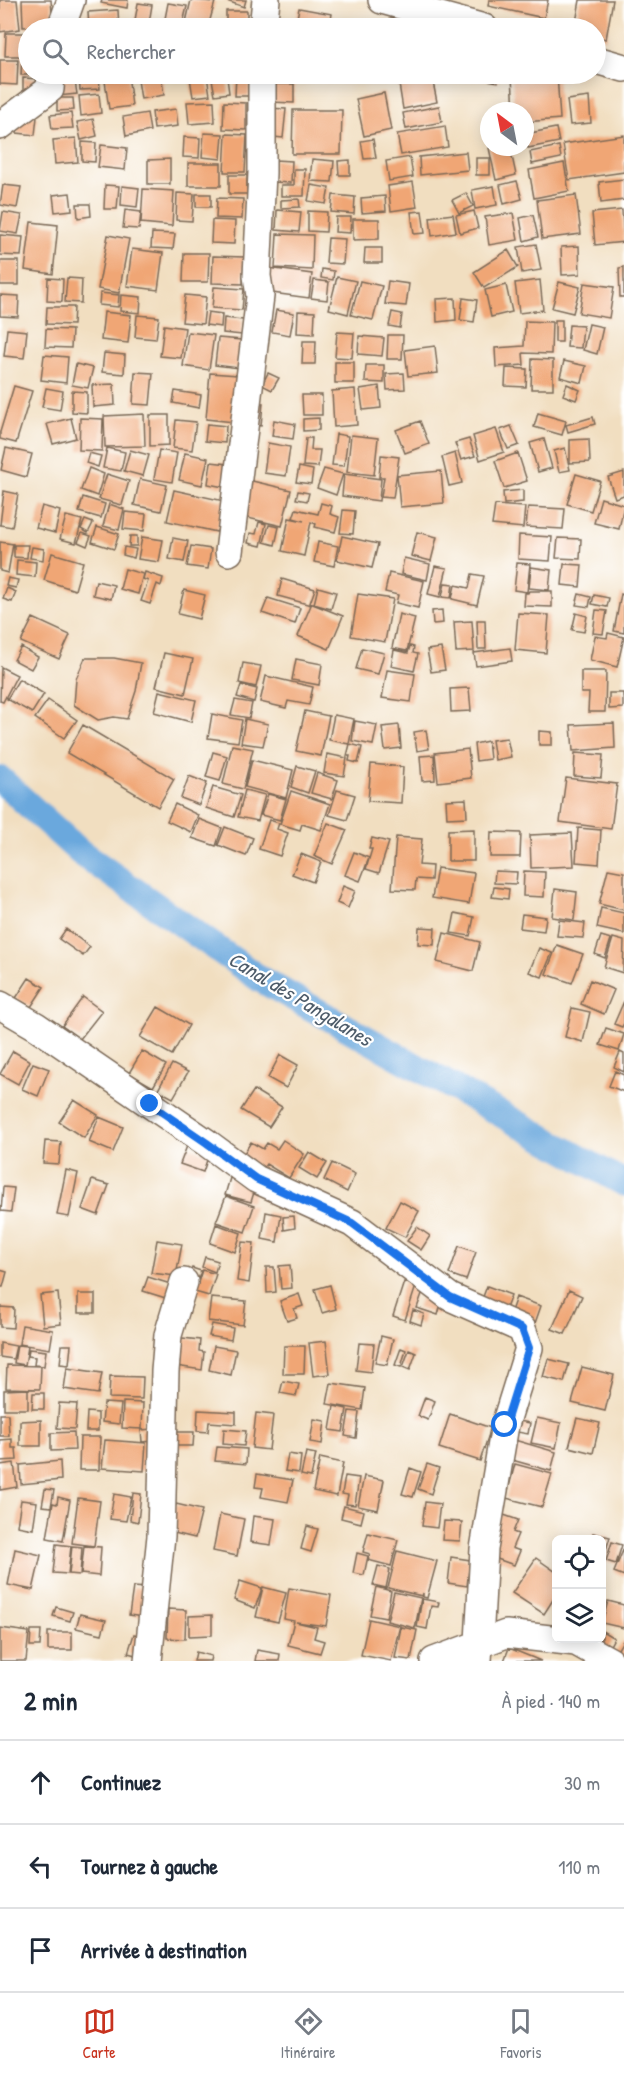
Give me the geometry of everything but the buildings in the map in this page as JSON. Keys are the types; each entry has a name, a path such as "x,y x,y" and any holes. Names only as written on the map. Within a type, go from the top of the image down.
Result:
{"street":[{"path":"65,18 71,0"},
{"path":"264,18 266,0"},
{"path":"382,0 448,18"},
{"path":"606,63 624,68"},
{"path":"0,126 50,89 50,84"},
{"path":"229,552 260,296 257,276 262,173 262,84"},
{"path":"0,1005 36,1026 256,1179 352,1223 450,1297 522,1329 529,1348 505,1425 501,1447 484,1549 478,1653"},
{"path":"148,1661 161,1536 165,1371 168,1344 184,1282"},
{"path":"434,1661 478,1653 506,1634 576,1641 609,1661"}],"waterway":[{"name":"Canal des Pangalanes","path":"0,779 80,852 260,979 624,1183"}],"route":[{"path":"150,1104 256,1179 352,1223 450,1297 522,1329 529,1348 505,1425"}]}
